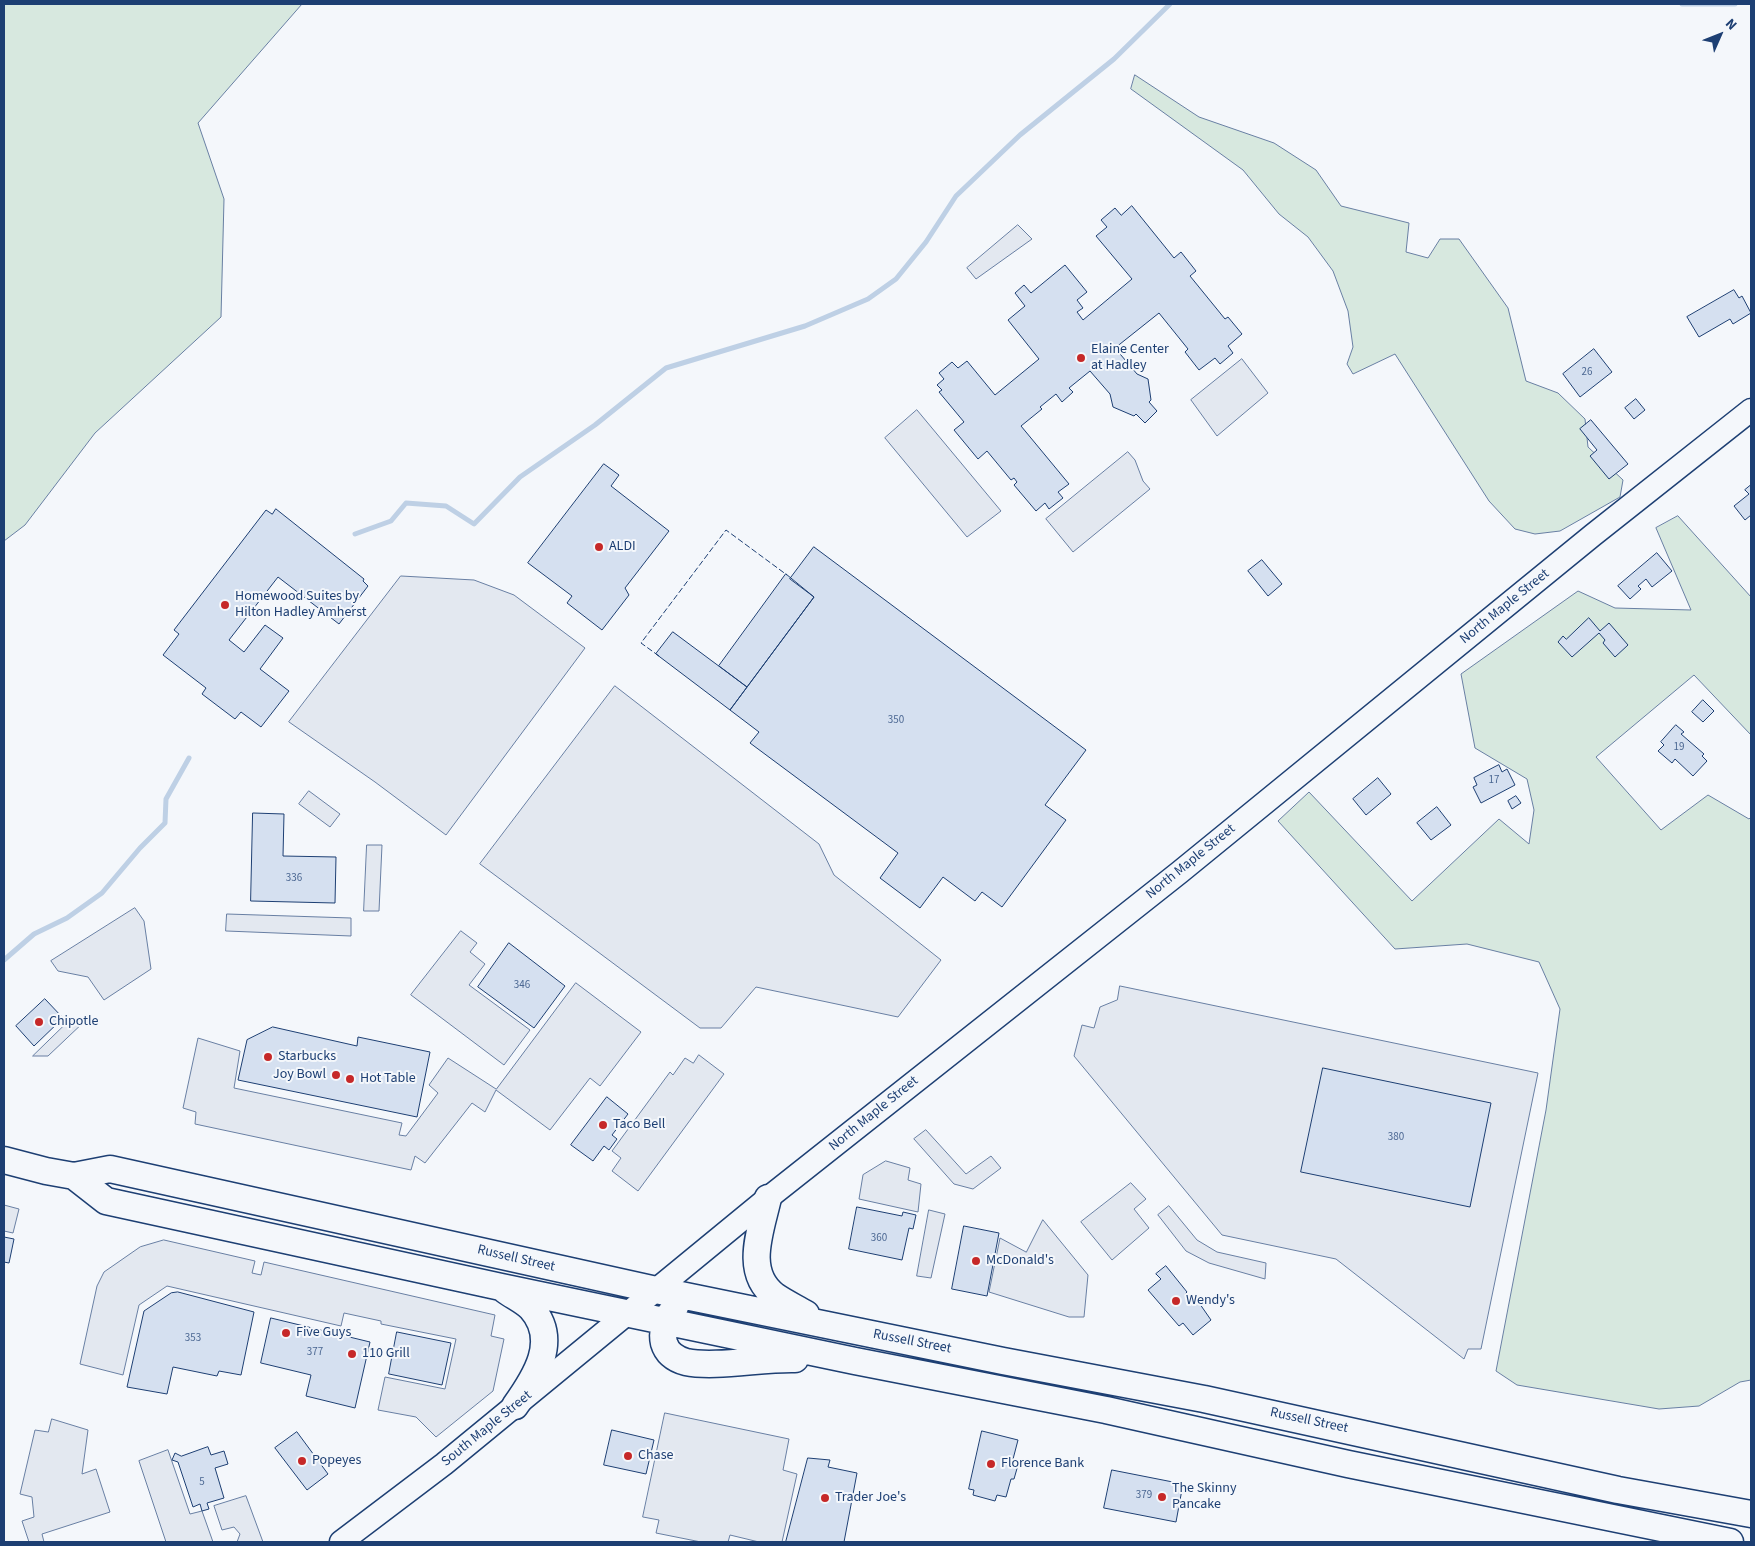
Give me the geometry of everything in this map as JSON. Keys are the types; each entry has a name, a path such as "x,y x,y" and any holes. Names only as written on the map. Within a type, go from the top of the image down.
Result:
{"highway":[{"name":"Russell Street","path":"4,1160 74,1176 110,1169 656,1290 1003,1361 1204,1399 1608,1488 1751,1514"},
{"name":"Russell Street","path":"74,1176 106,1201 501,1287 630,1312 855,1361 1106,1410 1348,1464 1730,1542"},
{"path":"768,1198 756,1256 760,1276 776,1297 824,1324"},
{"path":"501,1287 531,1308 540,1323 544,1338 544,1357 536,1377 515,1406"},
{"path":"686,1296 674,1308 667,1321 663,1336 666,1351 686,1362 705,1363 781,1358 855,1361"}],"main road":[{"name":"North Maple Street","path":"630,1312 768,1198 1180,872 1593,535 1751,410"},
{"name":"South Maple Street","path":"341,1542 444,1464 630,1312"}],"shaded area":[{"path":"4,4 302,4 198,123 224,199 221,317 95,433 25,525 4,541"},
{"path":"1135,75 1199,117 1274,143 1316,170 1341,206 1409,223 1406,252 1428,258 1440,239 1459,239 1508,308 1526,381 1558,393 1585,419 1588,447 1623,480 1620,497 1560,531 1535,534 1515,529 1489,501 1395,354 1353,374 1347,364 1353,347 1348,311 1333,271 1308,237 1279,214 1243,170 1131,89"},
{"path":"1018,225 1032,239 976,279 967,268"},
{"path":"1242,359 1268,393 1217,436 1191,400"},
{"path":"917,410 1001,511 967,537 885,438"},
{"path":"1128,452 1135,460 1143,481 1150,489 1073,552 1046,519"},
{"path":"1678,516 1751,597 1751,735 1694,675 1596,757 1661,830 1708,795 1749,819 1751,817 1751,1380 1740,1382 1699,1406 1659,1409 1517,1385 1496,1371 1546,1110 1560,1009 1539,962 1467,944 1395,949 1278,821 1309,792 1412,901 1499,819 1529,844 1534,810 1527,779 1475,748 1461,674 1578,591 1615,608 1691,610 1656,528"},
{"path":"401,576 474,580 514,595 585,648 446,835 375,782 289,722"},
{"path":"615,686 819,844 834,875 941,960 898,1017 756,987 721,1028 700,1028 480,864"},
{"path":"309,791 340,814 330,827 299,804"},
{"path":"367,845 382,845 379,911 364,911"},
{"path":"135,908 144,921 151,969 104,1000 88,977 58,971 51,961"},
{"path":"227,914 351,918 351,936 226,931"},
{"path":"461,931 477,943 470,952 485,964 469,985 530,1030 504,1065 411,995"},
{"path":"576,983 641,1032 600,1086 590,1078 550,1130 496,1090 485,1112 472,1103 425,1163 415,1156 411,1170 195,1124 196,1112 183,1108 198,1038 240,1051 234,1088 402,1123 399,1135 406,1136 438,1093 429,1085 448,1058 496,1089"},
{"path":"1120,986 1538,1073 1481,1349 1468,1349 1464,1359 1336,1259 1222,1235 1074,1056 1082,1025 1094,1028 1100,1007 1117,1000"},
{"path":"71,1019 86,1020 48,1056 33,1056"},
{"path":"699,1055 724,1074 638,1191 612,1171 621,1158 612,1151 670,1072 673,1075 685,1058 693,1063"},
{"path":"926,1130 966,1174 991,1156 1001,1168 973,1189 954,1184 914,1139"},
{"path":"886,1161 910,1168 908,1180 921,1184 918,1212 859,1199 863,1175"},
{"path":"1131,1183 1146,1199 1134,1209 1149,1228 1112,1260 1081,1222"},
{"path":"4,1205 19,1209 13,1233 4,1231"},
{"path":"1169,1206 1197,1240 1217,1252 1266,1263 1265,1279 1209,1263 1186,1251 1158,1215"},
{"path":"929,1210 945,1214 931,1278 917,1276"},
{"path":"1043,1220 1088,1275 1084,1317 1069,1317 989,1292 1000,1238 1026,1252"},
{"path":"164,1240 255,1261 252,1273 261,1275 264,1262 495,1315 491,1336 504,1339 493,1391 436,1437 416,1417 378,1410 385,1377 445,1389 456,1339 381,1324 381,1321 344,1313 341,1326 167,1286 139,1305 123,1375 80,1364 97,1286 104,1272 140,1247"},
{"path":"665,1413 789,1439 783,1470 797,1474 782,1542 759,1542 730,1535 728,1542 701,1542 656,1533 659,1520 643,1517"},
{"path":"52,1419 88,1430 82,1474 96,1469 110,1512 42,1534 44,1542 29,1542 22,1521 34,1517 32,1497 20,1494 35,1430 48,1432"},
{"path":"168,1450 190,1514 202,1511 213,1542 166,1542 139,1461"},
{"path":"246,1496 263,1542 237,1542 240,1534 234,1527 222,1530 214,1506"}],"building":[{"name":"Elaine Center at Hadley","path":"1132,206 1174,258 1181,252 1196,271 1190,276 1225,319 1228,317 1242,334 1228,346 1233,353 1220,364 1215,358 1199,370 1185,352 1188,349 1159,313 1115,348 1137,374 1148,379 1151,400 1149,402 1157,411 1145,423 1136,414 1134,416 1113,407 1110,394 1090,371 1069,388 1073,392 1062,402 1056,394 1040,407 1042,409 1021,426 1069,484 1058,492 1063,498 1049,509 1045,503 1036,511 1014,485 1017,482 1014,478 1011,480 987,451 978,459 954,430 964,422 939,392 942,390 937,385 944,379 939,373 952,362 958,368 967,361 995,395 1039,359 1008,320 1025,306 1015,293 1024,285 1031,293 1065,265 1087,292 1077,300 1083,308 1077,312 1083,320 1132,279 1096,236 1107,227 1101,220 1115,208 1121,215"},
{"path":"1734,290 1739,298 1742,296 1751,313 1733,324 1730,319 1699,337 1687,317"},
{"path":"1594,349 1612,372 1580,397 1563,374"},
{"path":"1636,399 1645,410 1634,419 1625,408"},
{"path":"1591,420 1628,464 1609,479 1590,456 1597,450 1580,429"},
{"name":"ALDI","path":"604,464 619,475 611,486 669,531 625,588 629,595 602,630 567,603 572,596 528,563"},
{"path":"1751,485 1751,515 1745,520 1734,506 1749,494 1745,490"},
{"name":"Homewood Suites by Hilton Hadley Amherst","path":"276,509 364,579 363,581 368,586 339,624 278,577 229,640 244,652 265,625 283,638 260,669 289,691 261,727 241,712 235,719 202,694 206,688 163,655 179,634 174,630 266,510 272,514"},
{"path":"814,547 1086,750 1045,805 1066,820 1002,907 982,892 975,901 943,877 920,908 880,878 898,853 750,743 759,732 730,710 814,597 790,579"},
{"path":"1657,553 1672,571 1652,587 1646,579 1638,586 1641,589 1630,599 1618,586"},
{"path":"1262,560 1282,584 1268,596 1248,571"},
{"path":"786,574 814,597 747,687 719,666"},
{"path":"1589,618 1600,631 1609,623 1628,645 1615,657 1603,643 1605,640 1599,633 1572,657 1558,642 1563,636 1566,639"},
{"path":"673,632 747,687 730,710 656,654"},
{"path":"1703,700 1714,711 1703,722 1692,712"},
{"path":"1676,725 1684,732 1681,734 1704,754 1702,756 1707,761 1693,776 1675,759 1672,763 1658,751 1664,745 1661,742"},
{"path":"1499,765 1502,772 1507,769 1515,785 1481,803 1473,787 1477,785 1474,778"},
{"path":"1378,778 1391,794 1366,815 1353,799"},
{"path":"1516,796 1521,803 1512,809 1508,801"},
{"path":"1437,807 1451,825 1431,840 1417,823"},
{"path":"253,813 284,814 283,856 336,857 335,903 251,901"},
{"path":"509,943 565,986 534,1028 478,987"},
{"name":"Chipotle","path":"45,999 63,1018 34,1046 16,1026"},
{"path":"273,1027 357,1046 358,1037 430,1052 417,1117 238,1080 247,1040"},
{"path":"1323,1068 1491,1103 1470,1207 1301,1172"},
{"name":"Taco Bell","path":"607,1097 628,1114 612,1135 617,1139 609,1150 604,1146 593,1161 571,1145"},
{"path":"857,1207 902,1216 903,1212 916,1215 913,1229 909,1228 902,1260 849,1249"},
{"name":"McDonald's","path":"964,1226 999,1233 987,1296 952,1289"},
{"path":"4,1237 14,1239 9,1263 4,1262"},
{"name":"Wendy's","path":"1166,1266 1187,1292 1185,1294 1190,1300 1195,1297 1211,1320 1193,1335 1183,1323 1179,1326 1148,1290 1161,1279 1156,1274"},
{"path":"178,1292 254,1312 241,1375 219,1371 217,1376 173,1367 167,1394 127,1387 144,1311 171,1293"},
{"path":"271,1318 370,1342 355,1408 306,1396 311,1375 261,1363"},
{"path":"397,1332 451,1343 442,1385 389,1374"},
{"path":"612,1430 654,1440 646,1474 604,1465"},
{"path":"982,1431 1018,1440 1012,1463 1018,1465 1014,1479 1011,1479 1006,1497 997,1495 995,1501 973,1495 974,1490 969,1489"},
{"name":"Popeyes","path":"297,1432 328,1474 307,1490 275,1448"},
{"path":"208,1447 211,1455 224,1451 228,1464 215,1468 224,1498 207,1503 209,1509 202,1511 200,1504 193,1507 178,1462 172,1460 175,1453 181,1456"},
{"name":"Trader Joe's","path":"808,1458 830,1460 828,1467 857,1473 844,1542 786,1542"},
{"path":"1112,1470 1183,1484 1176,1522 1104,1508"}],"waterway":[{"path":"355,534 391,521 406,503 446,506 474,524 520,477 595,425 666,368 805,326 868,299 896,279 926,242 956,196 1020,135 1114,59 1170,4"},
{"path":"1682,4 1735,4"},
{"path":"4,960 34,934 67,918 102,893 140,848 165,823 166,799 189,758"}],"fence":[{"path":"659,656 641,643 726,530 787,575"}],"place":[{"name":"Elaine Center at Hadley","path":"1081,358"},
{"name":"ALDI","path":"599,547"},
{"name":"Homewood Suites by Hilton Hadley Amherst","path":"225,605"},
{"name":"Chipotle","path":"39,1022"},
{"name":"Starbucks","path":"268,1057"},
{"name":"Joy Bowl","path":"336,1075"},
{"name":"Hot Table","path":"350,1079"},
{"name":"Taco Bell","path":"603,1125"},
{"name":"McDonald's","path":"976,1261"},
{"name":"Wendy's","path":"1176,1301"},
{"name":"Five Guys","path":"286,1333"},
{"name":"110 Grill","path":"352,1354"},
{"name":"Chase","path":"628,1456"},
{"name":"Popeyes","path":"302,1461"},
{"name":"Florence Bank","path":"991,1464"},
{"name":"The Skinny Pancake","path":"1162,1497"},
{"name":"Trader Joe's","path":"825,1498"}]}
